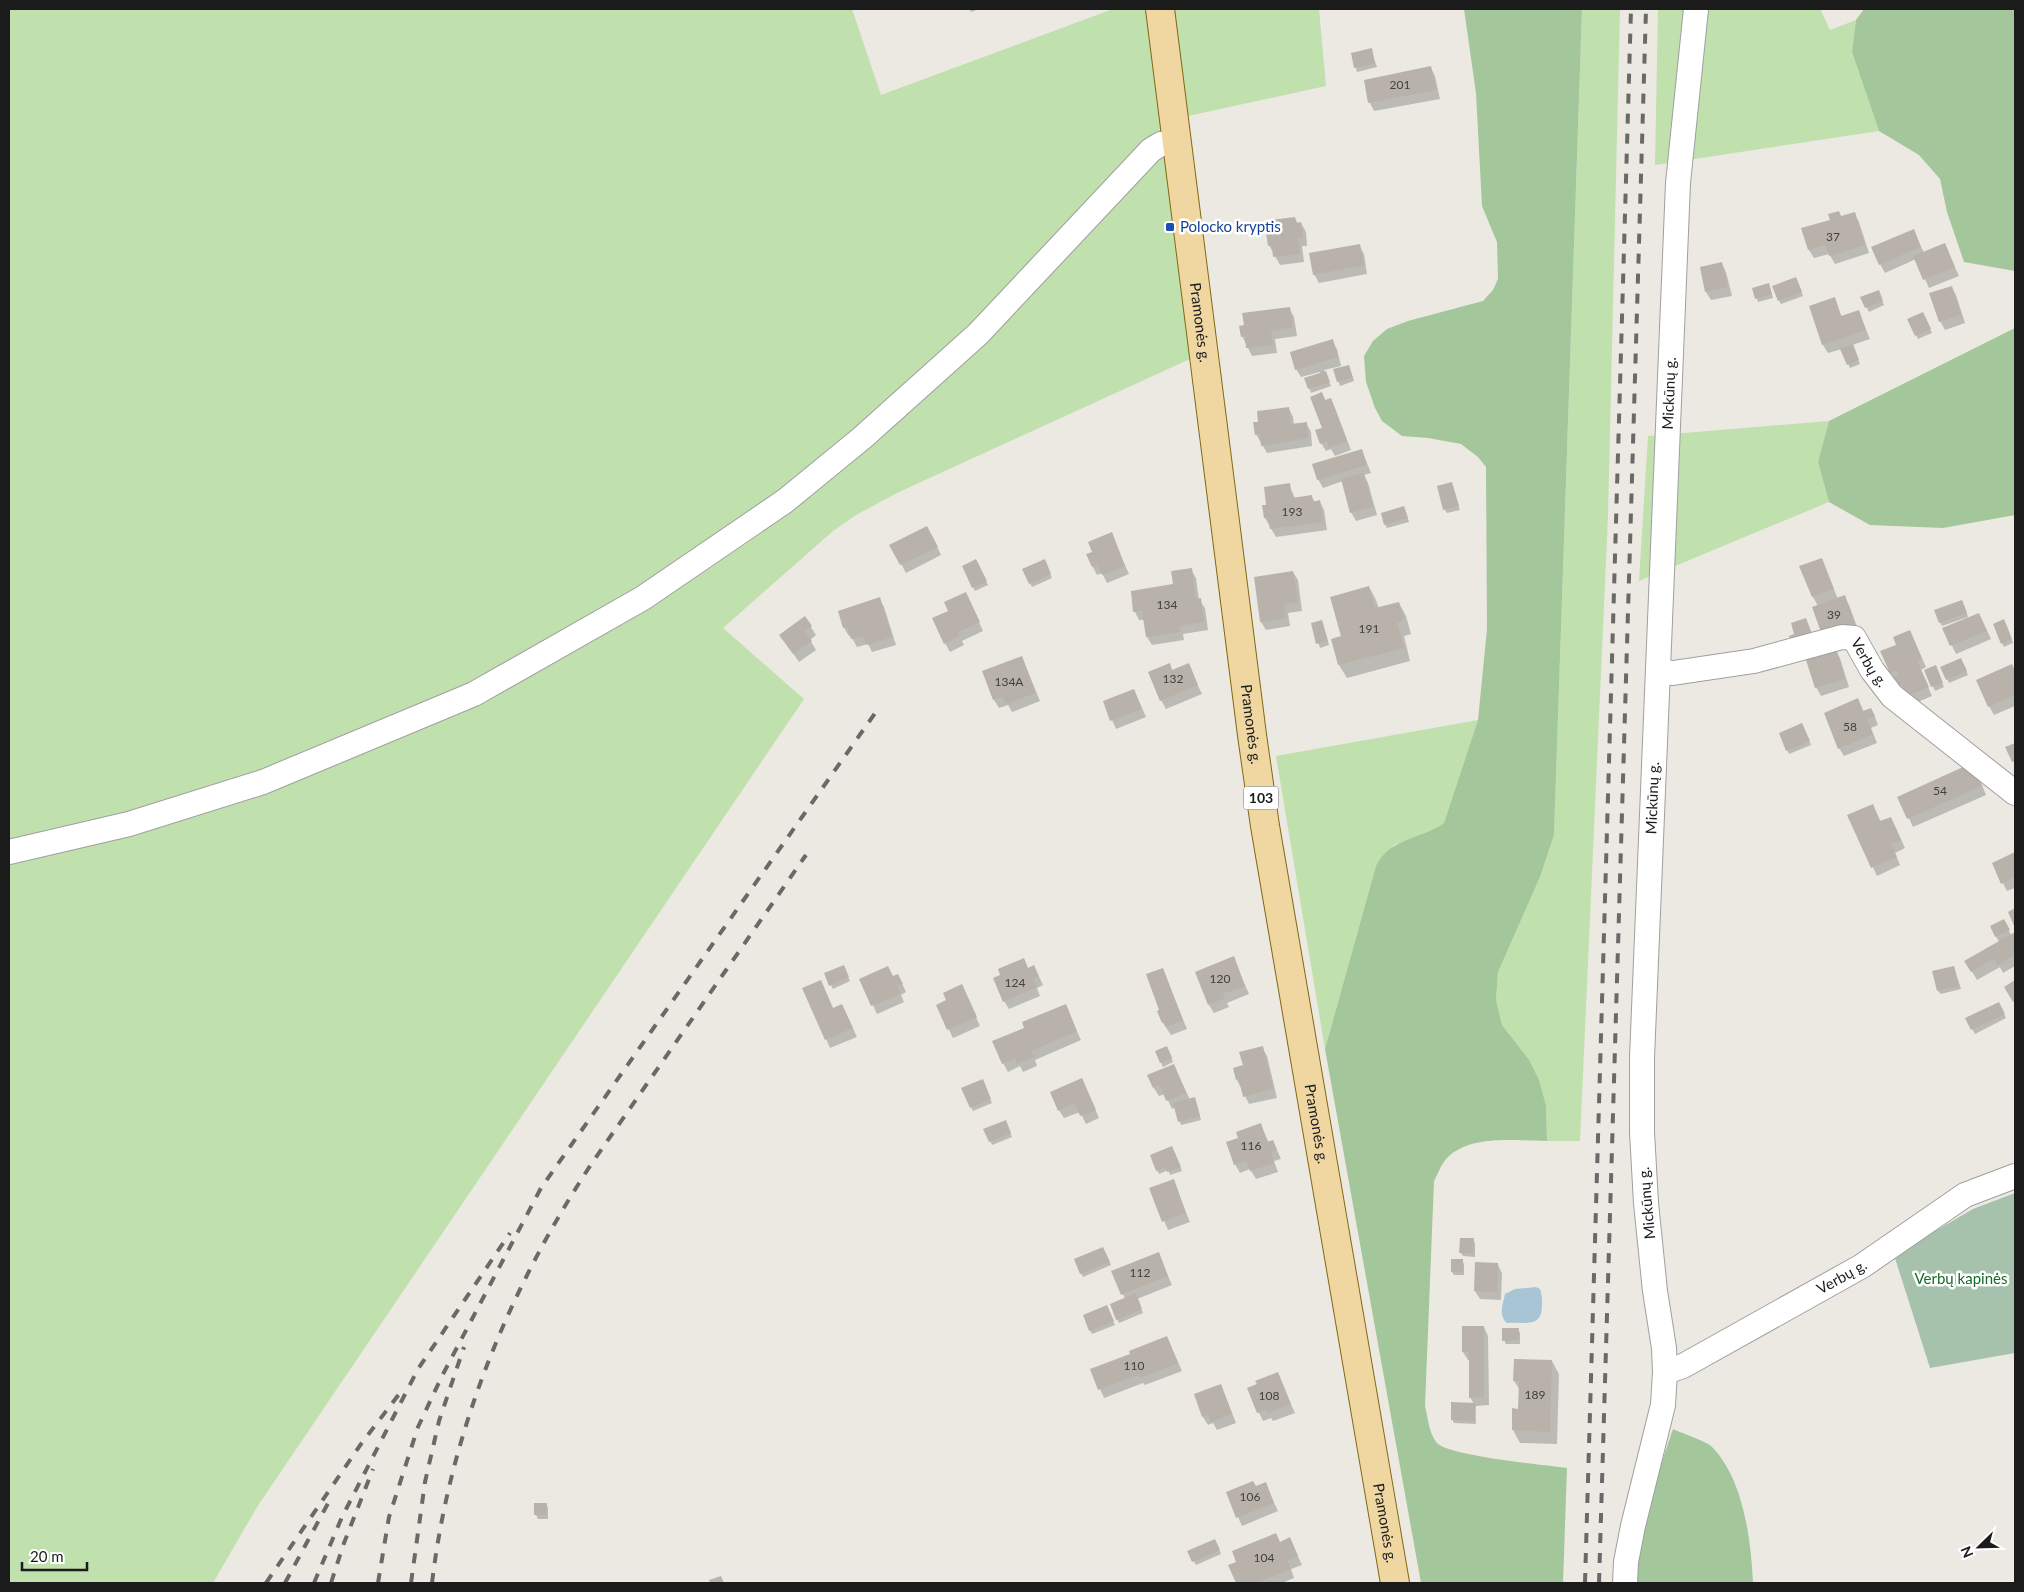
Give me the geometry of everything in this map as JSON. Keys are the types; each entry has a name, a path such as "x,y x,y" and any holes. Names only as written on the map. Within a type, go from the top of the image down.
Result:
{"main road":[{"name":"Pramonės g.","path":"1160,9 1265,826 1395,1583"}],"street":[{"name":"Mickūnų g.","path":"1626,1583 1626,1562 1633,1526 1663,1405 1665,1372 1664,1348 1655,1291 1646,1203 1642,1132 1642,1058 1678,183 1696,9"},
{"path":"9,852 129,824 263,782 474,694 643,598 785,502 862,438 978,334 1151,150 1161,144 1176,142"},
{"name":"Verbų g.","path":"1658,672 1672,673 1754,661 1842,637 1854,638 1872,670 1892,696 2015,793"},
{"name":"Verbų g.","path":"1665,1372 1683,1366 1862,1266 1965,1195 2015,1176"}],"green space":[{"path":"9,9 852,9 881,95 1113,9 1147,9 1190,359 899,492 856,515 833,531 723,628 804,699 257,1507 213,1583 9,1583"},
{"path":"1172,9 1319,9 1326,86 1188,116"},
{"path":"1464,9 1582,9 1554,835 1540,877 1498,972 1496,1000 1502,1025 1529,1060 1539,1080 1546,1106 1547,1141 1494,1140 1468,1145 1457,1150 1447,1158 1434,1181 1425,1406 1432,1435 1437,1443 1445,1448 1477,1456 1567,1468 1563,1583 1421,1583 1325,1049 1376,866 1382,857 1397,844 1444,823 1478,720 1487,629 1486,467 1478,457 1461,444 1428,438 1402,436 1382,421 1375,408 1366,382 1364,356 1373,341 1387,329 1408,321 1483,301 1493,290 1498,279 1497,242 1482,206 1476,93"},
{"path":"1582,9 1620,9 1608,516 1580,1141 1547,1141 1546,1106 1513,1040 1502,1025 1496,1000 1498,972 1540,877 1554,835"},
{"path":"1658,9 1820,9 1830,30 1856,20 1852,52 1879,131 1655,165"},
{"path":"1864,9 2015,9 2015,271 1964,262 1947,212 1940,179 1919,155 1879,131 1852,52 1856,20"},
{"path":"2015,328 2015,515 1943,528 1870,525 1829,502 1818,462 1829,421"},
{"path":"1829,421 1818,462 1829,502 1639,581 1648,436"},
{"path":"1478,720 1444,823 1430,832 1394,845 1376,866 1325,1049 1276,756"},
{"name":"Verbų kapinės","path":"2015,1193 2015,1353 1930,1368 1894,1255 1973,1209"},
{"path":"1673,1429 1711,1446 1724,1463 1732,1478 1739,1495 1748,1531 1753,1583 1636,1583 1640,1537 1653,1488"}],"water":[{"path":"1536,1287 1540,1289 1542,1305 1541,1312 1536,1321 1507,1323 1502,1313 1505,1294 1515,1289"}],"building":[{"path":"1372,48 1375,64 1354,68 1351,53"},
{"path":"1431,66 1436,90 1368,103 1364,80"},
{"path":"1839,211 1841,216 1855,212 1865,245 1829,256 1825,245 1808,250 1801,228 1830,220 1828,214"},
{"path":"1295,217 1296,223 1301,222 1303,238 1298,238 1300,254 1273,257 1272,245 1268,246 1266,232 1270,231 1269,220"},
{"path":"1914,229 1921,247 1879,265 1871,247"},
{"path":"1945,243 1955,267 1923,280 1913,256"},
{"path":"1360,244 1364,265 1313,275 1309,253"},
{"path":"1722,262 1728,287 1705,292 1700,267"},
{"path":"1796,277 1802,292 1778,301 1772,286"},
{"path":"1769,283 1772,294 1755,299 1752,288"},
{"path":"1952,286 1961,315 1939,322 1929,293"},
{"path":"1879,290 1883,301 1865,308 1860,297"},
{"path":"1835,297 1841,316 1859,310 1866,330 1822,345 1809,306"},
{"path":"1290,307 1293,327 1271,331 1273,345 1246,348 1245,336 1241,337 1239,326 1244,325 1242,313"},
{"path":"1923,312 1931,329 1915,336 1907,319"},
{"path":"1333,339 1338,357 1295,370 1290,352"},
{"path":"1853,344 1859,360 1847,365 1840,349"},
{"path":"1349,365 1353,378 1337,382 1333,369"},
{"path":"1326,371 1330,382 1308,389 1304,378"},
{"path":"1322,392 1325,400 1331,398 1347,441 1329,448 1327,441 1320,444 1315,430 1322,428 1310,397"},
{"path":"1289,407 1291,424 1307,422 1308,438 1261,446 1260,434 1255,435 1253,422 1258,422 1257,411"},
{"path":"1362,449 1367,465 1317,480 1312,464"},
{"path":"1364,473 1373,507 1350,513 1341,479"},
{"path":"1452,482 1459,506 1443,510 1437,486"},
{"path":"1290,483 1292,498 1312,495 1313,502 1320,500 1323,522 1270,529 1268,518 1264,518 1262,505 1266,505 1264,487"},
{"path":"1404,506 1408,518 1384,525 1381,513"},
{"path":"927,526 938,547 900,565 889,545"},
{"path":"1112,532 1125,566 1102,575 1098,565 1092,567 1086,554 1092,552 1088,542"},
{"path":"1822,558 1834,589 1812,597 1799,566"},
{"path":"976,559 987,581 972,588 962,566"},
{"path":"1045,559 1051,574 1029,584 1022,569"},
{"path":"1192,568 1196,599 1201,598 1204,622 1179,626 1180,632 1146,637 1142,611 1133,612 1131,591 1173,584 1171,571"},
{"path":"1293,571 1298,602 1284,604 1286,618 1260,622 1254,577"},
{"path":"1369,586 1375,608 1399,602 1404,620 1397,623 1404,648 1338,665 1331,639 1341,636 1330,597"},
{"path":"966,592 980,622 958,632 960,636 944,644 932,618 948,611 944,602"},
{"path":"1845,595 1855,624 1822,635 1812,607"},
{"path":"880,597 892,637 867,645 863,636 851,639 847,627 843,628 838,611"},
{"path":"1962,600 1967,613 1939,623 1934,610"},
{"path":"1979,613 1987,631 1950,646 1942,628"},
{"path":"805,616 812,626 805,631 812,641 793,654 779,635"},
{"path":"1806,618 1814,639 1793,646 1789,636 1794,634 1791,623"},
{"path":"2004,619 2012,639 2001,644 1993,624"},
{"path":"1322,620 1328,641 1316,644 1311,623"},
{"path":"1910,630 1922,659 1917,661 1929,687 1907,696 1902,684 1898,685 1894,677 1899,675 1897,670 1890,673 1880,651 1896,645 1893,637"},
{"path":"1836,648 1845,679 1815,688 1805,657"},
{"path":"1022,656 1036,693 1006,704 1003,697 993,700 982,671"},
{"path":"1961,658 1967,671 1946,680 1940,667"},
{"path":"1170,663 1172,670 1189,663 1198,685 1160,701 1148,672"},
{"path":"2012,664 2015,671 2015,695 1988,707 1976,680"},
{"path":"1936,665 1943,683 1931,687 1924,670"},
{"path":"1134,689 1142,709 1110,721 1103,701"},
{"path":"1858,698 1863,711 1871,708 1875,716 1867,720 1873,734 1838,749 1824,713"},
{"path":"1802,723 1810,741 1786,751 1779,733"},
{"path":"2015,743 2015,761 2012,762 2005,747"},
{"path":"1972,763 1982,786 1907,819 1897,797"},
{"path":"1873,804 1880,821 1891,817 1901,840 1891,844 1897,857 1871,868 1847,815"},
{"path":"2015,852 2015,877 2001,884 1992,863"},
{"path":"2015,908 2015,928 2008,912"},
{"path":"2004,919 2010,930 1995,937 1990,926"},
{"path":"2015,932 2015,955 1997,965 1994,959 1971,972 1964,961"},
{"path":"1234,956 1245,986 1223,994 1225,998 1208,1005 1195,972"},
{"path":"1024,958 1028,968 1034,965 1039,977 1033,979 1037,987 1003,1002 993,978 1000,975 998,969"},
{"path":"844,965 849,977 829,986 824,973"},
{"path":"888,966 893,976 898,974 903,984 897,986 901,994 871,1006 859,979"},
{"path":"1954,966 1959,986 1937,991 1932,971"},
{"path":"1163,968 1183,1020 1166,1027 1164,1022 1162,1023 1157,1011 1159,1010 1146,974"},
{"path":"821,980 833,1008 842,1004 853,1028 825,1040 802,988"},
{"path":"2015,980 2015,1001 2013,1002 2004,987"},
{"path":"962,984 977,1017 947,1030 936,1005 946,1000 943,993"},
{"path":"1999,1002 2005,1014 1971,1030 1965,1018"},
{"path":"1066,1004 1077,1031 1031,1051 1034,1057 1017,1064 1015,1058 1002,1064 992,1041 1024,1028 1022,1022"},
{"path":"1167,1046 1172,1058 1160,1063 1155,1051"},
{"path":"1263,1046 1273,1089 1243,1097 1239,1079 1236,1080 1233,1068 1243,1065 1239,1052"},
{"path":"1174,1064 1186,1093 1166,1101 1160,1085 1153,1088 1147,1075"},
{"path":"1082,1078 1096,1110 1080,1116 1075,1103 1058,1111 1050,1092"},
{"path":"983,1079 991,1099 970,1108 961,1088"},
{"path":"1195,1097 1200,1116 1178,1122 1173,1103"},
{"path":"1006,1120 1011,1133 989,1142 983,1129"},
{"path":"1261,1123 1267,1142 1273,1140 1277,1150 1271,1152 1274,1163 1250,1171 1246,1161 1234,1165 1226,1142 1238,1138 1236,1132"},
{"path":"1172,1146 1181,1167 1167,1172 1165,1167 1156,1171 1150,1155"},
{"path":"1174,1179 1186,1213 1162,1222 1149,1188"},
{"path":"1460,1238 1474,1238 1473,1253 1459,1253"},
{"path":"1103,1247 1110,1262 1080,1274 1074,1259"},
{"path":"1159,1252 1168,1276 1121,1295 1111,1271"},
{"path":"1451,1259 1463,1259 1463,1272 1451,1272"},
{"path":"1475,1262 1498,1263 1497,1292 1474,1291"},
{"path":"1136,1293 1142,1309 1116,1320 1110,1304"},
{"path":"1107,1305 1114,1321 1089,1331 1083,1315"},
{"path":"1462,1326 1484,1326 1484,1397 1469,1398 1469,1352 1462,1352"},
{"path":"1502,1328 1519,1328 1519,1340 1502,1341"},
{"path":"1167,1336 1178,1363 1140,1378 1138,1375 1098,1390 1090,1369 1130,1354 1129,1351"},
{"path":"1514,1359 1552,1360 1550,1432 1512,1430 1512,1408 1518,1409 1519,1381 1513,1381"},
{"path":"1278,1372 1291,1404 1268,1413 1266,1410 1257,1413 1247,1388 1257,1384 1255,1381"},
{"path":"1221,1384 1232,1414 1211,1422 1208,1415 1202,1417 1194,1394"},
{"path":"1451,1402 1476,1403 1475,1421 1451,1420"},
{"path":"1253,1481 1256,1486 1266,1482 1274,1503 1236,1518 1226,1492"},
{"path":"534,1503 547,1503 546,1515 534,1515"},
{"path":"1276,1533 1280,1542 1290,1537 1298,1556 1287,1561 1291,1569 1257,1583 1236,1583 1228,1565 1236,1562 1232,1551"},
{"path":"1215,1539 1220,1550 1192,1562 1187,1551"},
{"path":"721,1576 724,1583 710,1583 709,1580"}],"railway":[{"path":"1585,1583 1631,9"},
{"path":"1599,1583 1646,9"},
{"path":"378,1583 389,1517 418,1427 442,1376 541,1188 878,709"},
{"path":"432,1583 453,1471 469,1417 510,1311 535,1261 562,1211 592,1163 806,855"},
{"path":"314,1583 342,1517 418,1369 510,1233"},
{"path":"411,1583 425,1482 439,1421 464,1347"},
{"path":"266,1583 361,1444 403,1389"},
{"path":"331,1583 344,1543 373,1469"},
{"path":"285,1583 332,1496"}],"place":[{"name":"Polocko kryptis","path":"1170,227"}]}
